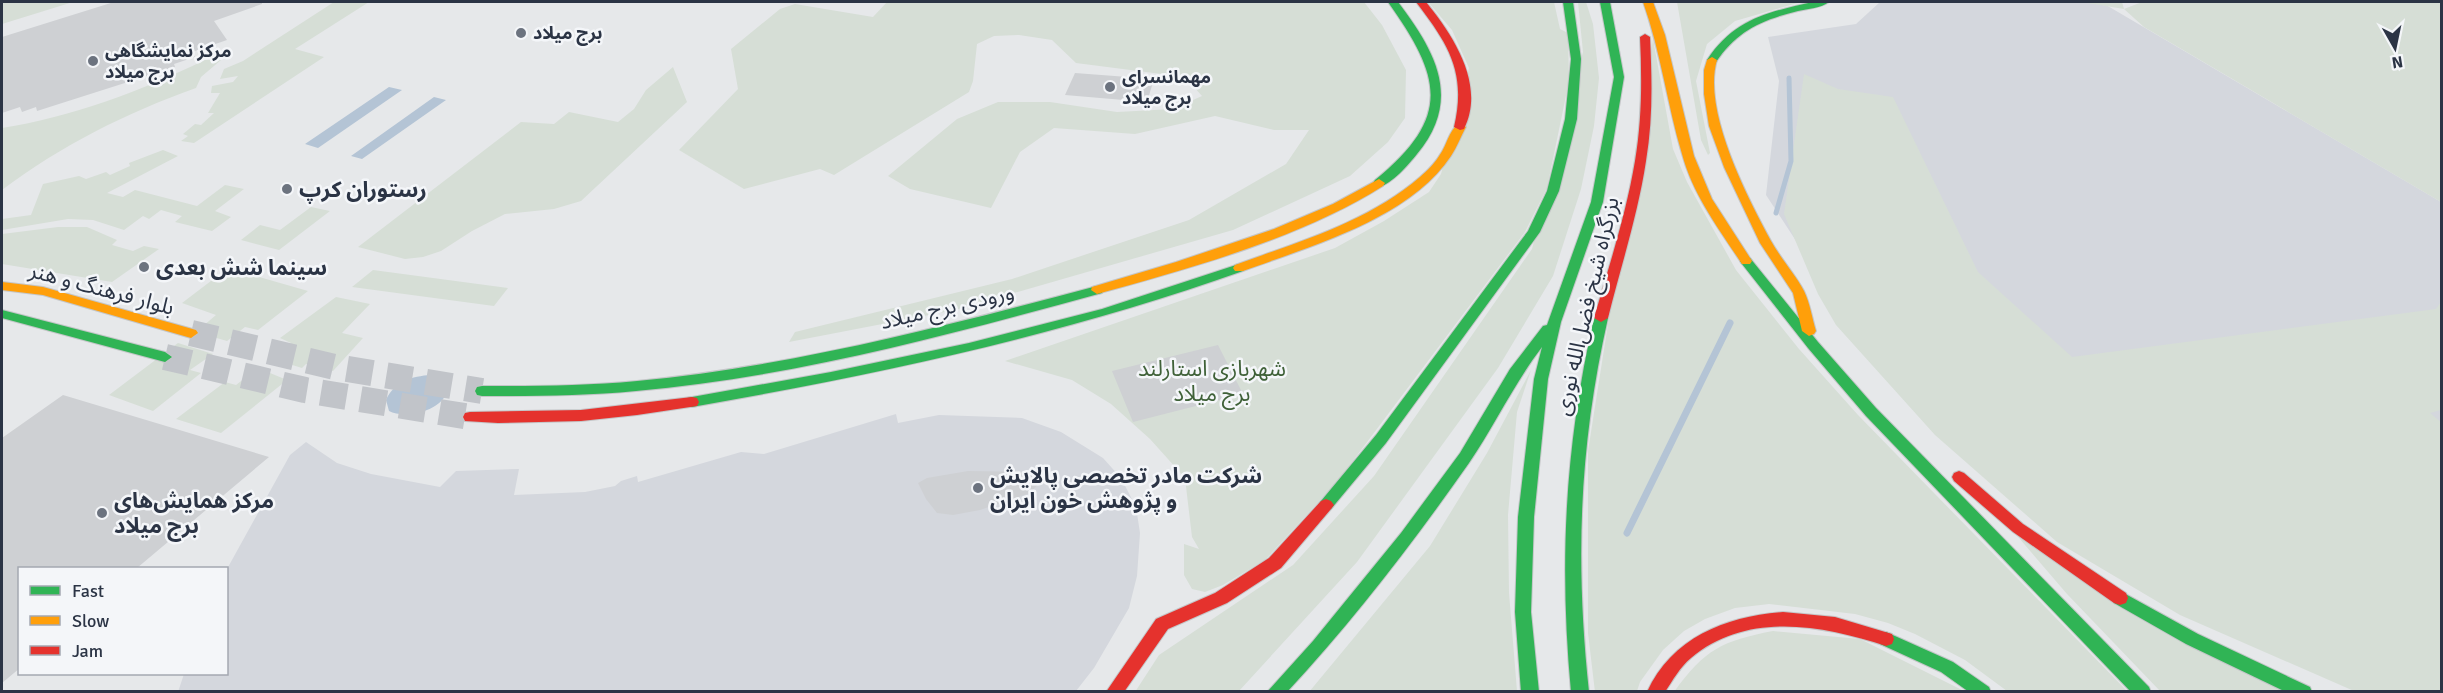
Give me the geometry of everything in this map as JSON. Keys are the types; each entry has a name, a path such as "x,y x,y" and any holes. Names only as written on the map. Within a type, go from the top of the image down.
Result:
{"main road":[{"name":"ورودی برج میلاد","path":"482,391 579,392 661,383 785,362 932,332 1150,276 1206,259 1347,203 1397,170 1426,137 1434,116 1435,79 1426,47 1393,2"},
{"path":"470,417 567,418 648,410 964,348 1045,330 1156,298 1231,272 1335,231 1387,205 1423,181 1442,163 1459,135 1464,112 1462,72 1456,52 1445,32 1421,2"},
{"path":"1114,692 1162,624 1221,598 1257,576 1275,563 1307,529 1381,439 1534,232 1553,192 1571,119 1576,59 1568,2"},
{"name":"بزرگراه شیخ فضل‌الله نوری","path":"1530,692 1523,612 1526,517 1541,379 1554,322 1597,202 1618,76 1605,2"},
{"path":"1647,2 1660,35 1688,156 1706,199 1735,247 1813,345 1871,412 2143,692"},
{"name":"بزرگراه شیخ فضل‌الله نوری","path":"1580,692 1573,640 1572,519 1578,433 1593,352 1634,196 1648,75 1644,34 1647,2"},
{"path":"1813,345 1799,293 1766,243 1730,167 1719,136 1709,94 1709,70 1716,50 1731,34 1754,22 1824,2"},
{"path":"1419,35 1445,32"},
{"name":"بلوار فرهنگ و هنر","path":"2,286 43,291 191,333"},
{"path":"2,314 165,357"},
{"path":"1275,692 1319,646 1406,537 1465,456 1515,372 1554,322"},
{"path":"134,350 164,327"},
{"path":"648,410 661,383"},
{"path":"567,418 579,392"},
{"path":"1871,412 1934,456"},
{"path":"1951,469 2016,526 2107,588 2207,647 2304,692"},
{"path":"1656,692 1673,663 1702,637 1727,626 1767,619 1797,618 1840,622 1886,637 1933,657 1983,692"}],"shaded area":[{"path":"1880,2 2101,2 2441,202 2441,637 1804,253 1766,195 1779,81 1768,37 1856,24"},
{"path":"896,414 898,423 939,415 1022,418 1061,432 1103,458 1121,478 1136,507 1140,533 1137,576 1129,608 1094,668 1076,691 178,692 184,675 228,675 228,567 290,455 306,442 337,463 371,474 440,487 456,471 519,469 514,495 585,492 615,486 621,481 637,476 638,482 741,452 764,454"}],"green space":[{"path":"2,2 73,2 2,24"},
{"path":"334,2 369,2 295,49 324,57 194,143 181,141 188,136 183,134 195,124 201,125 214,113 208,113 220,93 211,93 212,86 233,82 238,76 220,79 224,69 243,61"},
{"path":"887,2 1364,2 1382,25 1406,70 1405,118 1388,142 1350,176 1233,230 955,310 789,342 795,332 1012,279 1189,220 1286,164 1309,130 1274,130 1215,116 1135,134 1054,128 1020,152 991,208 910,189 888,176 957,119 998,102 1050,102 1117,112 1173,109 1202,96 1185,77 1076,63 1052,40 1019,35 994,36 977,44 973,81 969,92 834,175 820,169 744,189 679,150 738,89 731,49 780,9 795,4 873,17"},
{"name":"شهربازی استارلند برج میلاد","path":"1428,2 1554,2 1560,29 1568,33 1569,81 1547,188 1525,232 1337,482 1265,560 1223,585 1205,592 1192,589 1184,575 1184,544 1199,549 1192,537 1185,478 1150,439 1111,404 1072,380 1005,361 1335,248 1384,221 1429,192 1441,174 1469,68 1452,30"},
{"path":"1578,2 1586,2 1593,24 1599,78 1594,126 1581,189 1553,276 1498,368 1357,562 1239,691 1135,692 1159,655 1293,565 1374,476 1532,249 1583,52"},
{"path":"1677,2 1801,2 1735,21 1707,44 1696,81 1710,153 1708,155 1701,140"},
{"path":"2081,2 2122,2 2124,9"},
{"path":"2142,2 2441,2 2441,202 2144,27 2124,9"},
{"path":"1653,39 1673,149 1687,182 1736,270 1799,349 1858,415 2127,691 2007,691 1965,660 1888,623 1855,614 1769,604 1735,608 1705,619 1684,631 1663,650 1640,682 1637,691 1595,692 1588,633 1588,451"},
{"path":"205,60 221,60 201,77 196,88 145,108 95,132 48,159 2,190 2,128 80,110 156,82"},
{"path":"673,67 687,102 581,201 554,209 505,214 441,251 423,257 405,259 358,247 521,122 554,124 569,112 618,122 634,109 646,90"},
{"path":"1804,74 1838,89 1893,97 1978,272 2072,357 2436,309 2441,302 2441,410 2430,413 2442,423 2441,691 2354,691 2180,615 2057,542 1935,435 1836,325 1818,294 1784,214"},
{"path":"163,150 178,156 107,193 123,197 135,190 197,206 225,185 244,189 215,211 231,217 212,231 175,222 182,216 161,210 149,219 143,216 124,230 93,220 68,219 2,230 2,219 31,215 43,184 79,176 86,179 106,172 110,175 130,166 129,163"},
{"path":"311,207 330,211 279,250 241,240 260,225 280,230"},
{"path":"58,227 87,227 117,240 112,245 133,251 144,246 159,249 112,282 2,264 2,234"},
{"path":"228,268 308,291 258,330 245,327 227,341 196,332 216,315 182,303"},
{"path":"373,270 508,288 494,306 352,287"},
{"path":"336,297 370,304 342,333 363,338 333,371 306,364 302,368 273,359 291,343 280,338"},
{"path":"178,343 213,354 190,370 201,373 153,411 109,395"},
{"path":"258,368 287,380 221,433 176,419 225,382 236,385"},
{"path":"1531,370 1517,412 1508,515 1509,593 1517,691 1309,692 1430,546 1487,453"},
{"path":"2007,524 2286,691 2160,691 2067,594"},
{"path":"1773,631 1860,639 1966,692 1674,692 1695,666 1716,649 1727,643"}],"water":[{"path":"389,87 402,90 318,148 305,144"},
{"path":"434,97 446,100 362,159 351,156"},
{"path":"431,375 445,380 447,389 444,398 438,404 418,413 397,414 389,411 386,400 399,384 417,377"}],"building":[{"name":"مرکز نمایشگاهی برج میلاد","path":"114,2 262,2 262,4 214,21 227,40 192,52 195,57 174,64 175,67 37,111 36,107 22,112 20,107 2,113 2,37"},
{"name":"مهمانسرای برج میلاد","path":"1075,73 1154,79 1147,102 1065,95"},
{"path":"1218,345 1243,394 1133,422 1112,371"},
{"name":"مرکز همایش‌های برج میلاد","path":"63,395 269,457 138,567 18,567 18,670 2,683 2,438"},
{"name":"شرکت مادر تخصصی پالایش و پژوهش خون ایران","path":"968,471 1027,472 1043,479 1030,493 980,510 953,515 937,513 926,499 918,483 927,478"}],"waterway":[{"path":"1776,213 1791,161 1789,78"},
{"path":"1627,533 1730,323"}],"tunnel":[{"path":"191,333 335,367 482,391"},
{"path":"165,357 305,390 470,417"}],"traffic: fast":[{"path":"1379,183 1404,162 1422,141 1432,120 1436,98 1434,75 1426,52 1412,27 1393,2"},
{"path":"1326,505 1381,439 1534,232 1553,191 1571,119 1576,59 1568,2"},
{"path":"1530,692 1523,612 1526,517 1541,379 1554,322 1597,202 1619,77 1605,2"},
{"path":"1712,60 1721,46 1746,26 1776,14 1824,2"},
{"path":"1746,261 1813,345 1871,412 2143,692"},
{"path":"692,402 831,377 969,348 1105,312 1239,268"},
{"path":"482,391 559,391 637,386 715,377 870,347 1097,290"},
{"path":"2,314 165,357"},
{"path":"1580,692 1573,598 1573,504 1583,411 1601,318"},
{"path":"1275,692 1319,646 1406,537 1465,457 1515,372 1548,329"},
{"path":"2120,598 2192,639 2304,692"},
{"path":"1886,639 1947,667 1983,692"}],"traffic: slow":[{"path":"1648,2 1660,35 1688,156 1706,199 1746,261"},
{"path":"1712,60 1709,70 1709,94 1715,126 1730,167 1766,243 1799,293 1809,331"},
{"path":"1239,268 1334,233 1398,200 1425,179 1446,155 1460,127"},
{"path":"1097,290 1222,252 1308,220 1337,207 1379,183"},
{"path":"2,286 43,291 191,333"}],"traffic: jam":[{"path":"1421,2 1443,30 1463,76 1465,92 1460,127"},
{"path":"1601,318 1629,214 1643,145 1646,109 1645,37"},
{"path":"470,417 581,416 692,402"},
{"path":"1959,477 2018,528 2120,598"},
{"path":"1114,692 1162,624 1221,598 1275,563 1326,505"},
{"path":"1655,692 1686,652 1709,637 1732,627 1757,621 1809,620 1835,624 1886,639"}],"place":[{"name":"برج میلاد","path":"521,33"},
{"name":"مرکز نمایشگاهی برج میلاد","path":"93,61"},
{"name":"مهمانسرای برج میلاد","path":"1110,87"},
{"name":"رستوران کرپ","path":"287,189"},
{"name":"سینما شش بعدی","path":"144,267"},
{"name":"شرکت مادر تخصصی پالایش و پژوهش خون ایران","path":"978,488"},
{"name":"مرکز همایش‌های برج میلاد","path":"102,513"}]}
